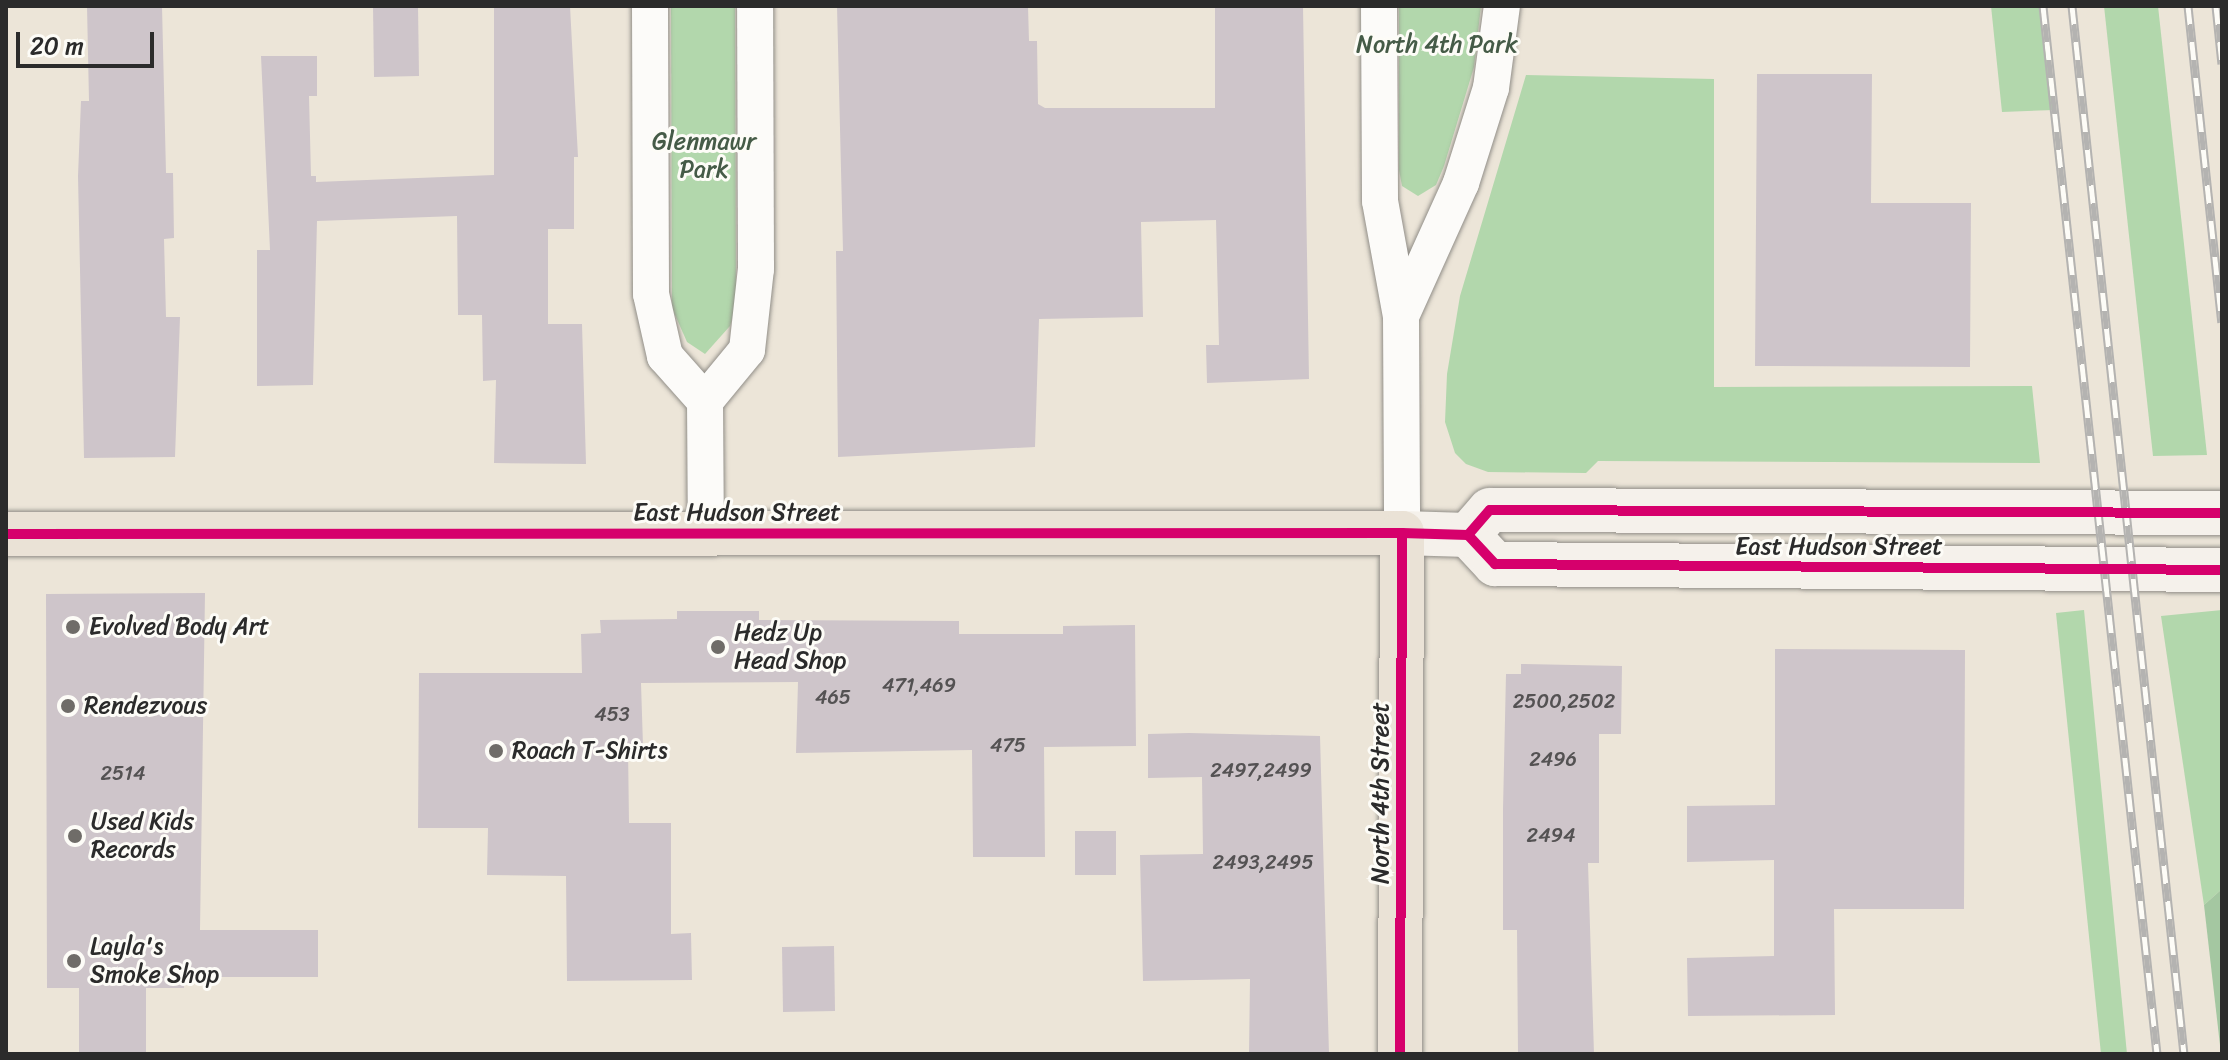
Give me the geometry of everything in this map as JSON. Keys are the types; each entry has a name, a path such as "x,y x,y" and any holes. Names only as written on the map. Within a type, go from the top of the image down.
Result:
{"main road":[{"name":"East Hudson Street","path":"1468,535 1490,510 2222,513"},
{"name":"East Hudson Street","path":"6,534 1402,533 1468,535 1495,564 2222,570"},
{"name":"North 4th Street","path":"1400,1054 1402,533"}],"street":[{"path":"650,6 651,294 665,356 705,401"},
{"path":"706,533 705,401 747,350 756,269 755,6"},
{"path":"1379,6 1380,201 1401,316 1402,533"},
{"path":"1401,316 1461,183 1491,88 1502,6"}],"green space":[{"name":"Glenmawr Park","path":"671,6 735,6 736,306 730,326 705,354 687,342 672,308"},
{"name":"North 4th Park","path":"1399,6 1481,6 1474,67 1444,166 1436,185 1418,196 1402,186 1399,170"},
{"path":"1991,6 2039,6 2054,110 2002,112"},
{"path":"2104,6 2158,6 2207,455 2153,456"},
{"path":"1526,75 1714,79 1714,387 2032,386 2040,463 1598,461 1586,473 1488,472 1466,464 1455,453 1445,422 1447,374 1460,296"},
{"path":"2084,610 2127,1054 2101,1054 2056,613"},
{"path":"2222,610 2222,889 2204,905 2161,616"},
{"path":"2222,889 2222,1054 2221,1054 2204,905"}],"building":[{"path":"87,6 162,6 166,173 173,173 174,238 164,239 166,317 180,317 175,457 84,458 78,176 81,101 89,101"},
{"path":"373,6 418,6 419,76 374,77"},
{"path":"494,6 570,6 578,157 574,157 574,229 548,229 548,324 582,324 586,464 494,463 496,380 483,381 482,315 458,315 457,216 317,221 313,385 257,386 257,250 270,250 261,56 317,56 317,96 309,96 311,176 316,176 316,182 494,175"},
{"path":"837,6 1028,6 1029,41 1037,41 1038,104 1045,108 1215,108 1215,6 1303,6 1309,379 1207,383 1206,345 1219,345 1216,220 1141,222 1143,317 1039,319 1035,447 838,457 836,251 843,251"},
{"path":"1757,74 1872,74 1871,203 1971,203 1970,367 1755,366"},
{"path":"205,593 200,930 318,930 318,977 184,977 184,988 146,988 146,1054 79,1054 79,988 47,988 46,594"},
{"path":"677,611 759,611 759,620 959,621 959,634 1063,634 1063,626 1135,625 1136,746 1044,747 1045,857 973,857 972,750 796,753 798,682 641,683 643,746 628,747 629,823 671,823 671,934 691,933 692,980 567,981 566,876 487,875 488,828 418,828 419,673 582,673 581,634 601,633 600,620 677,619"},
{"path":"1775,649 1965,650 1964,909 1834,909 1835,1015 1688,1016 1687,958 1774,956 1774,860 1687,862 1687,806 1775,805"},
{"path":"1521,664 1622,666 1621,734 1599,734 1599,863 1588,863 1594,1054 1518,1054 1517,930 1503,930 1503,809 1506,674 1521,674"},
{"path":"1148,734 1320,736 1329,1054 1249,1054 1250,979 1143,981 1140,855 1203,854 1202,777 1148,778"},
{"path":"1075,831 1116,831 1116,875 1075,875"},
{"path":"834,946 835,1011 783,1012 782,947"}],"railway":[{"path":"2043,6 2157,1054"},
{"path":"2072,6 2184,1054"},
{"path":"2188,6 2222,322"},
{"path":"2216,6 2222,64"}],"cycle path":[{"path":"1468,535 1490,510 2222,513"},
{"path":"6,534 1402,533 1468,535 1495,564 2222,570"},
{"path":"1400,1054 1402,533"}],"place":[{"name":"Evolved Body Art","path":"73,627"},
{"name":"Hedz Up Head Shop","path":"718,647"},
{"name":"Rendezvous","path":"68,706"},
{"name":"Roach T-Shirts","path":"496,751"},
{"name":"Used Kids Records","path":"75,836"},
{"name":"Layla's Smoke Shop","path":"74,961"}]}
